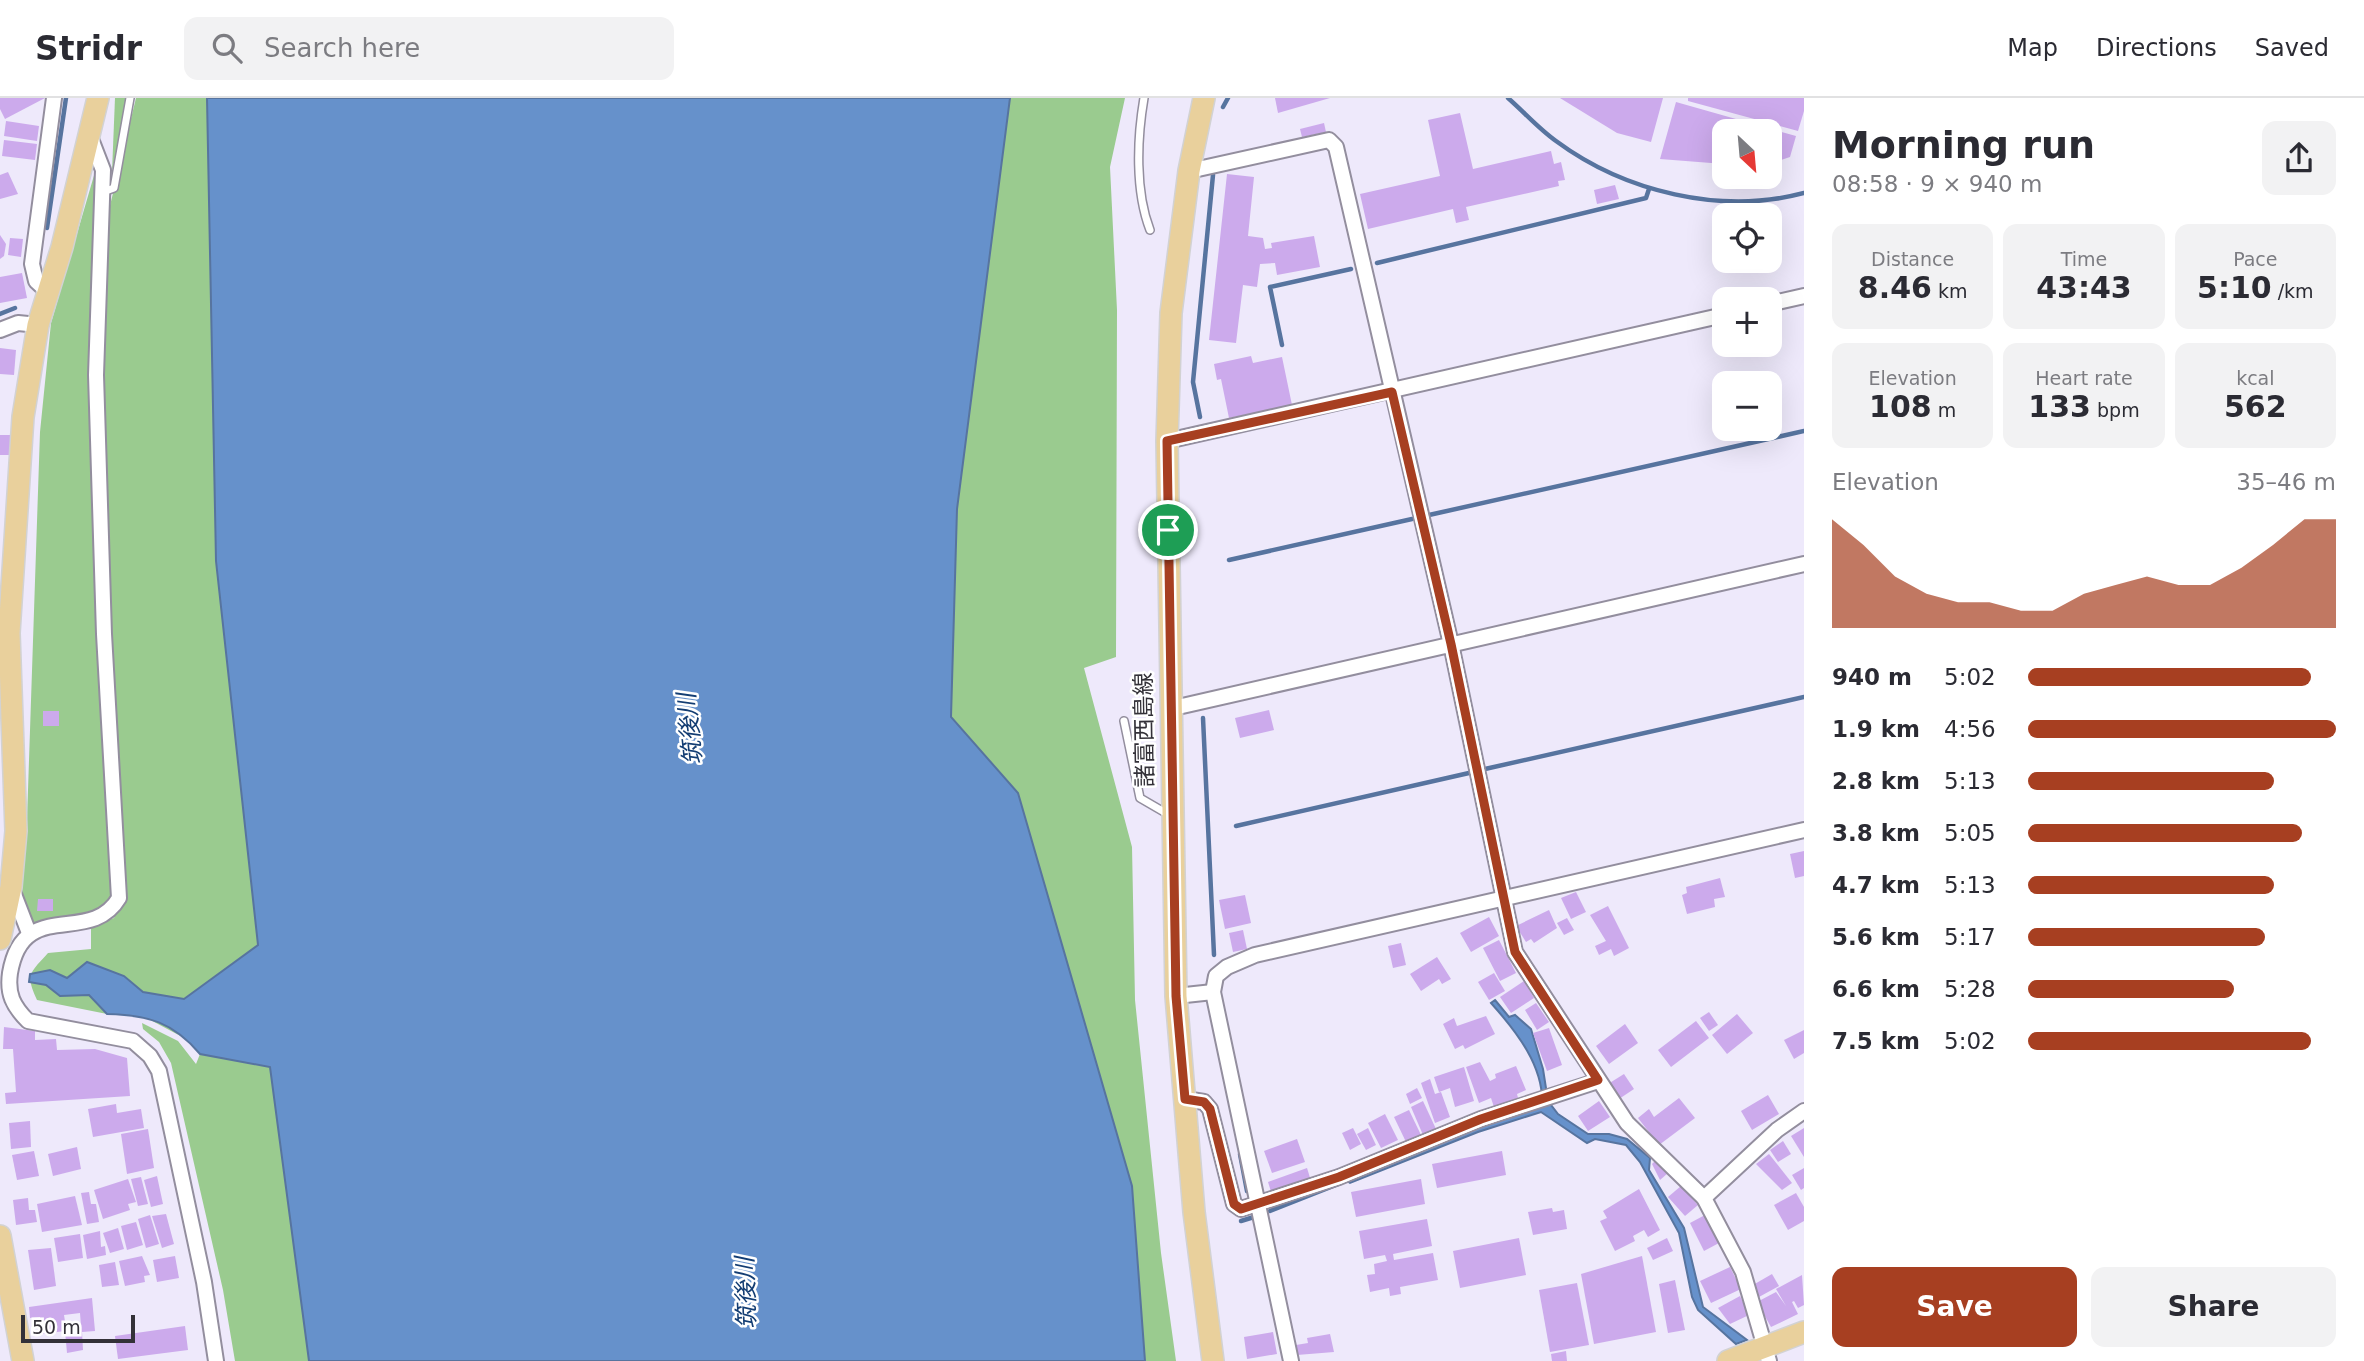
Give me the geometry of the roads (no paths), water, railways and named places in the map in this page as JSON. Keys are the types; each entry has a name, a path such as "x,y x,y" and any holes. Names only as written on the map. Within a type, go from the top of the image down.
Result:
{"main road":[{"path":"0,939 11,887 16,831 4,633 23,416 38,324 91,138 98,98"},
{"name":"諸富西島線","path":"1204,98 1189,171 1171,313 1167,441 1169,709 1176,996 1194,1212 1213,1361"},
{"path":"0,1236 23,1361"},
{"path":"1728,1361 1767,1355 1804,1332"}],"street":[{"path":"48,292 36,281 32,264 54,98"},
{"path":"91,138 103,170 96,375 104,634 119,898 111,911 97,920 53,925 29,933 13,956 8,990 17,1010 28,1021 133,1041 150,1056 159,1071 204,1282 216,1361"},
{"path":"1189,171 1329,140 1334,143 1451,644 1515,952 1522,967 1627,1123 1704,1198 1743,1272 1767,1355"},
{"path":"1782,301 1804,296"},
{"path":"1167,441 1712,318"},
{"path":"0,330 18,323 38,324"},
{"path":"1169,709 1804,564"},
{"path":"1290,1361 1260,1205 1213,992 1216,976 1227,967 1255,955 1804,830"},
{"path":"11,887 29,933"},
{"path":"1176,996 1213,992"},
{"path":"1185,1099 1204,1102 1210,1109 1234,1204 1241,1209 1339,1177 1481,1119 1598,1080"},
{"path":"1704,1198 1777,1130 1804,1111"}],"lane":[{"path":"103,192 114,188 130,98"},
{"path":"1144,98 1139,125 1143,211 1150,230"},
{"path":"1124,721 1140,798 1172,817"}],"water":[{"name":"筑後川","path":"207,98 1010,98 957,509 951,717 1018,793 1132,1186 1145,1361 309,1361 270,1067 200,1054 180,1034 159,1022 135,1016 107,1014 89,995 60,996 46,985 29,982 30,974 50,970 67,978 87,962 124,976 143,992 184,999 258,945 216,561"},
{"path":"1495,1000 1509,1017 1515,1015 1531,1029 1543,1069 1548,1101 1558,1114 1588,1134 1609,1134 1627,1139 1650,1158 1649,1170 1684,1228 1703,1307 1747,1340 1736,1344 1698,1310 1692,1297 1679,1233 1640,1162 1626,1145 1595,1139 1587,1143 1541,1112 1478,1132 1350,1183 1347,1181 1478,1126 1542,1107 1542,1092 1534,1064 1510,1025 1491,1003"}],"waterway":[{"path":"47,228 66,98"},
{"path":"1223,107 1228,98"},
{"path":"1508,98 1550,136 1583,159 1643,186 1707,200 1772,199 1804,193"},
{"path":"1200,417 1193,382 1213,175"},
{"path":"1377,263 1646,198 1649,189"},
{"path":"1282,345 1270,287 1351,269"},
{"path":"0,314 15,308"},
{"path":"1429,515 1804,431"},
{"path":"1229,560 1412,519"},
{"path":"1485,769 1804,697"},
{"path":"1203,718 1214,955"},
{"path":"1236,826 1469,773"},
{"path":"1240,1154 1247,1191"},
{"path":"1270,1211 1341,1183"},
{"path":"1241,1221 1254,1217"}]}
